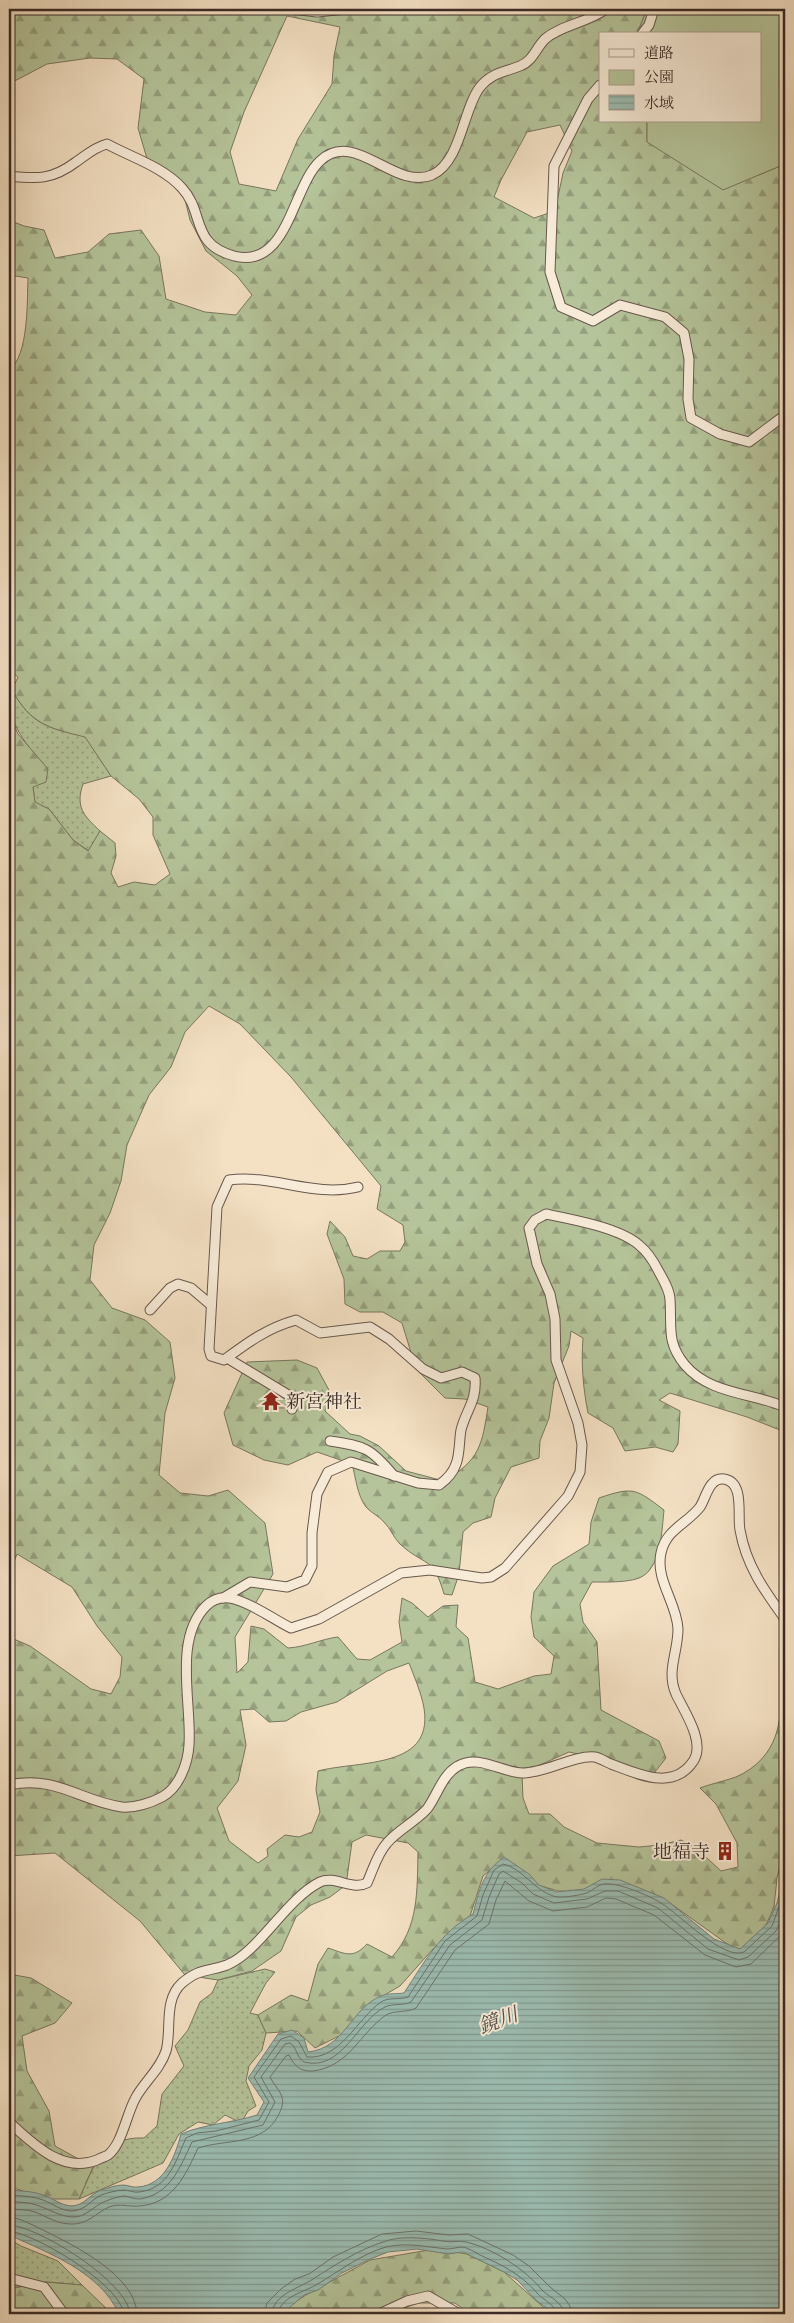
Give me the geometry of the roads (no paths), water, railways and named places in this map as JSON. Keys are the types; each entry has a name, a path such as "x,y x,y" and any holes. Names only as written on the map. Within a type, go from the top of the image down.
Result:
{"street":[{"path":"292,9 317,12 346,9"},
{"path":"9,176 38,179 52,176 67,169 97,146 107,144 160,172 182,188 204,237 211,246 233,256 254,257 268,249 283,234 302,188 320,161 336,151 353,152 408,178 422,179 435,174 446,163 463,131 470,106 480,87 494,75 521,66 531,58 545,39 560,30 587,21 606,9"},
{"path":"644,32 649,25 654,9"},
{"path":"599,85 588,99 554,166 550,272 561,307 593,320 620,305 665,317 684,333 689,359 688,399 691,418 720,434 749,442 782,418 785,418"},
{"path":"9,1785 37,1782 68,1788 122,1806 136,1806 163,1796 177,1785 189,1746 187,1660 190,1633 200,1612 210,1602 223,1598 250,1582 287,1587 305,1580 312,1566 312,1533 317,1494 328,1472 351,1462 394,1476 439,1485 447,1479 456,1464 462,1427 476,1390 472,1376 462,1372 441,1378 423,1369 388,1339 370,1327 320,1333 296,1320 276,1326 255,1337 224,1360 211,1356 209,1349 217,1207 229,1180 246,1178 307,1189 343,1191 358,1187"},
{"path":"223,1598 234,1599 291,1628 319,1619 401,1573 430,1570 482,1578 491,1576 504,1568 568,1496 580,1472 582,1445 578,1423 556,1360 555,1319 550,1294 537,1264 529,1228 535,1220 546,1214 588,1223 638,1243 651,1257 665,1283 670,1299 669,1332 673,1347 685,1365 699,1378 721,1388 785,1407"},
{"path":"150,1310 170,1288 178,1284 191,1288 211,1305"},
{"path":"228,1358 290,1396 292,1409"},
{"path":"330,1441 361,1446 378,1456 394,1476"},
{"path":"9,2122 38,2148 65,2162 89,2163 109,2155 118,2141 127,2114 137,2095 147,2084 165,2054 170,2035 170,2008 176,1990 182,1983 202,1970 227,1965 243,1953 299,1897 320,1882 328,1880 362,1886 367,1883 387,1843 426,1809 446,1778 458,1766 480,1762 519,1773 536,1772 568,1762 595,1757 658,1780 676,1776 688,1768 696,1756 697,1744 693,1729 671,1679 678,1629 661,1574 661,1553 671,1531 696,1511 714,1483 721,1479 727,1480 737,1490 739,1527 746,1558 760,1585 785,1619"},
{"path":"9,2278 44,2287 64,2314"},
{"path":"379,2314 407,2301 428,2296 459,2314"}],"water":[{"name":"鏡川","path":"504,1857 529,1874 539,1885 556,1892 584,1889 602,1879 620,1880 664,1898 714,1939 740,1949 768,1923 777,1903 785,1870 785,2314 555,2314 537,2301 517,2280 463,2252 448,2254 417,2249 388,2252 368,2260 342,2273 318,2290 304,2295 282,2314 119,2314 99,2286 86,2275 56,2257 9,2235 9,2190 26,2191 47,2196 71,2206 80,2204 101,2190 123,2185 136,2187 147,2185 155,2181 167,2168 176,2151 181,2134 257,2115 264,2102 248,2078 278,2034 292,2030 304,2038 308,2052 321,2049 339,2036 362,2009 371,2002 383,1995 404,1993 426,1959 442,1939 473,1914 483,1882 491,1869"}],"place":[{"name":"新宮神社","path":"271,1401"},
{"name":"地福寺","path":"725,1851"}]}
